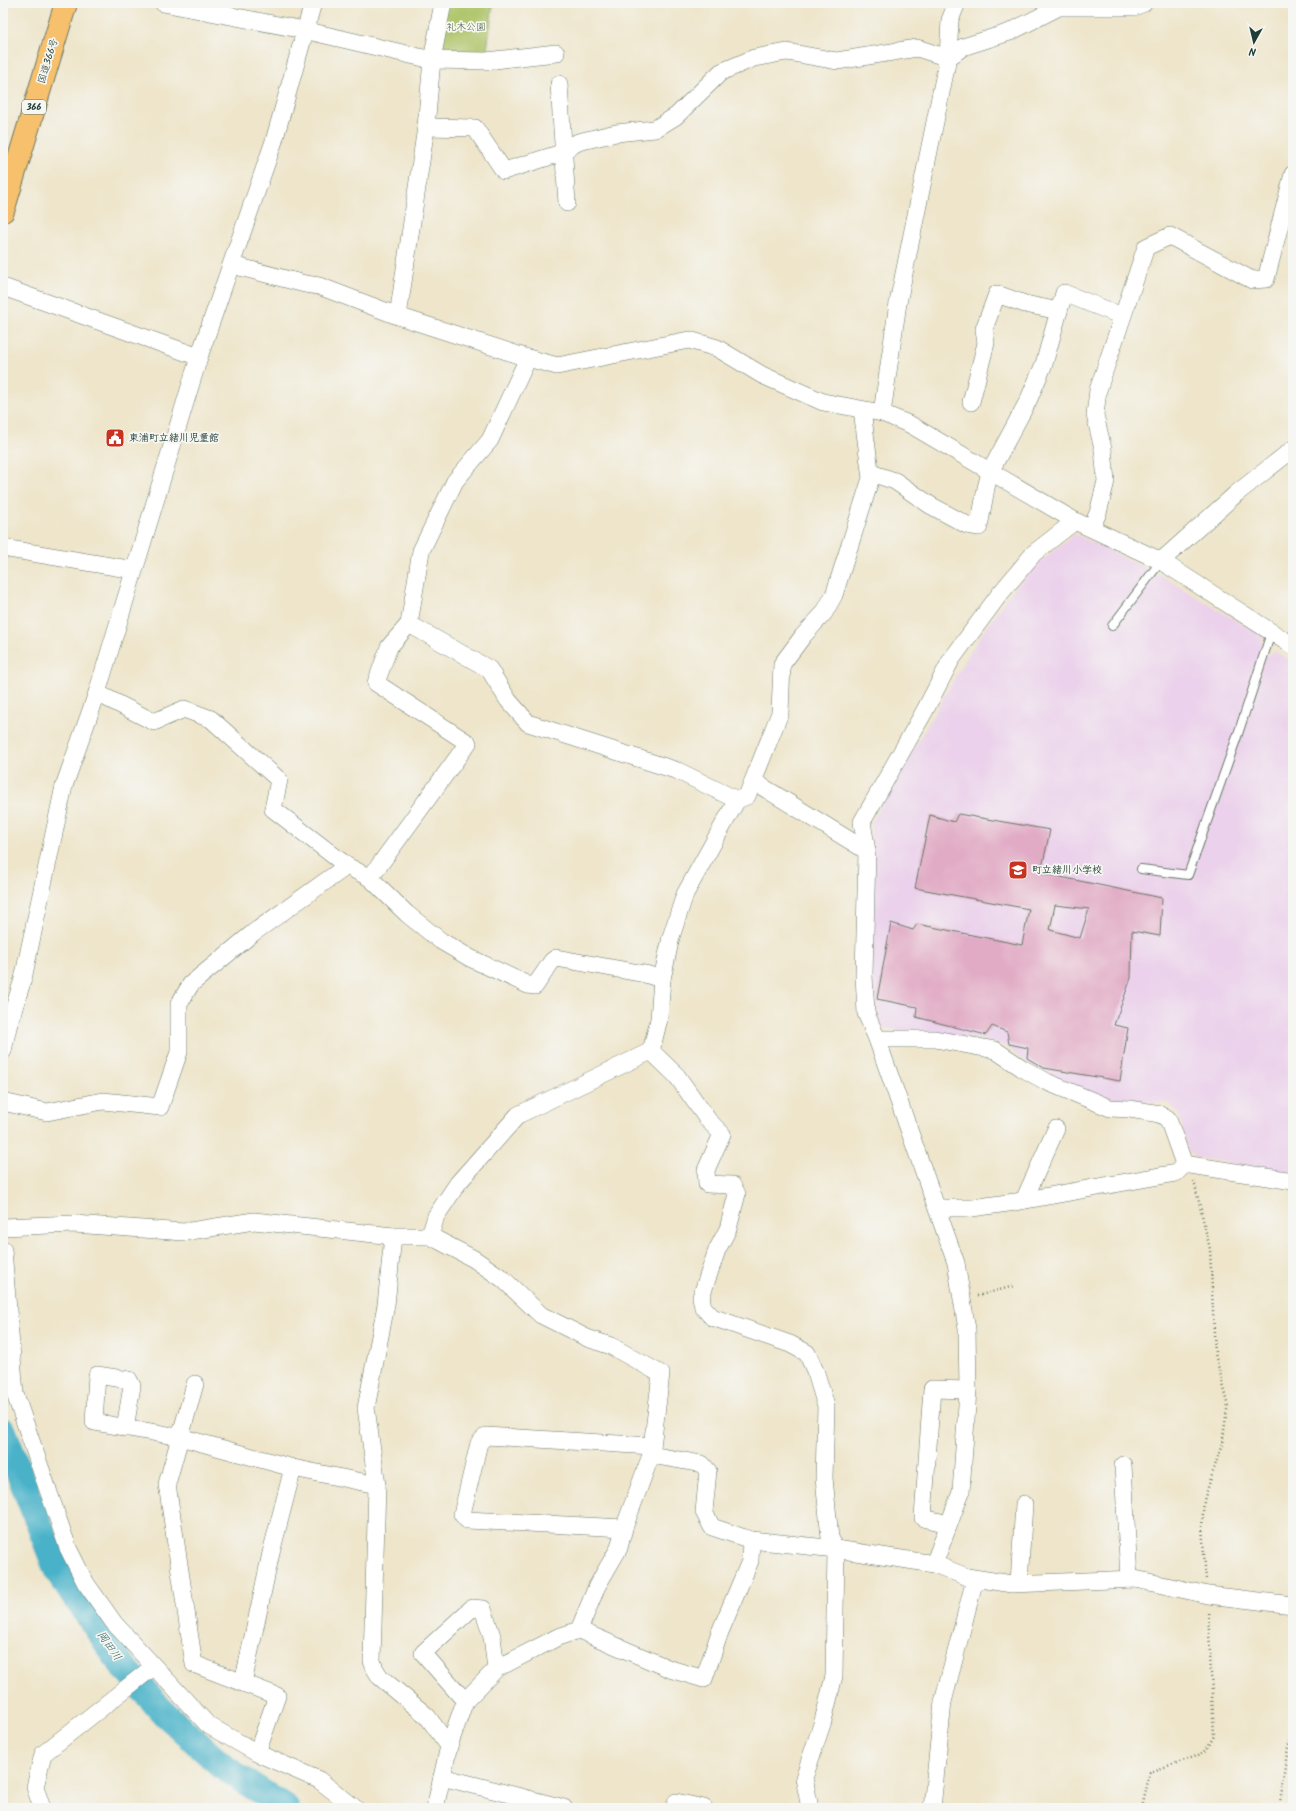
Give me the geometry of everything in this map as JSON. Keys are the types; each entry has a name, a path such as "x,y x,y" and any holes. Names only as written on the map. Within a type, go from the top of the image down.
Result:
{"highway":[{"name":"国道366号","path":"3,211 66,3"}],"street":[{"path":"163,3 304,30 432,60 486,61 556,53"},
{"path":"3,1051 8,1027 23,979 64,786 97,693 199,357 274,141 304,30 313,3"},
{"path":"398,316 426,127 432,60 443,3"},
{"path":"882,413 898,303 948,58 950,20 957,3"},
{"path":"948,58 963,46 1010,32 1059,7 1134,7 1144,3"},
{"path":"426,127 475,128 504,171 558,154 578,142 616,133 655,129 676,116 721,72 754,58 788,52 837,61 917,48 948,58"},
{"path":"559,84 567,203"},
{"path":"1091,528 1098,513 1106,481 1103,448 1095,415 1098,390 1146,248 1170,236 1252,280 1266,279 1293,174"},
{"path":"232,265 305,284 319,286 398,316 557,366 689,340 717,348 762,375 823,402 882,413 911,425 1075,521 1161,561 1293,646"},
{"path":"3,286 199,357"},
{"path":"971,402 986,343 984,330 996,294 1025,304 1059,311"},
{"path":"870,473 895,481 930,505 967,525 978,527 990,472 1034,389 1044,364 1064,294 1122,316"},
{"path":"370,878 468,743 376,683 389,647 409,624 421,551 455,481 490,440 528,358"},
{"path":"651,1051 659,1019 662,979 671,937 685,894 737,800 747,796 780,713 782,664 824,613 834,595 871,478 862,410"},
{"path":"1161,561 1237,493 1293,449"},
{"path":"934,1564 961,1492 968,1390 967,1329 956,1263 877,1039 866,1013 864,975 867,851 862,822 906,745 951,660 1034,553 1075,521"},
{"path":"3,548 134,570"},
{"path":"409,624 489,669 508,700 528,723 678,771 737,800"},
{"path":"97,693 154,722 184,709 211,719 279,780 273,809 347,866 370,878 407,914 441,940 470,958 528,985 535,986 556,958 645,974 662,979"},
{"path":"753,781 867,851"},
{"path":"3,1102 47,1112 102,1101 160,1107 180,1052 179,1004 191,984 253,933 347,866"},
{"path":"877,1039 935,1039 996,1050 1022,1068 1047,1082 1110,1108 1160,1114 1168,1119 1184,1164 1293,1181"},
{"path":"430,1236 436,1216 458,1183 518,1115 651,1051"},
{"path":"651,1051 677,1076 708,1120 722,1134 706,1170 707,1184 732,1185 737,1194 728,1228 717,1250 701,1297 703,1307 712,1317 790,1344 807,1353 816,1373 826,1406 824,1478 830,1538 836,1548 834,1676 823,1721 804,1778 810,1808"},
{"path":"1024,1200 1056,1129"},
{"path":"937,1208 972,1208 1024,1200 1176,1173 1182,1167"},
{"path":"3,1227 74,1224 184,1232 254,1221 393,1236 430,1236 474,1260 503,1279 541,1315 587,1338 611,1346 662,1374 651,1450 624,1528 619,1548 597,1586 579,1630"},
{"path":"393,1236 386,1305 366,1408 377,1485 372,1661 374,1669 380,1677 427,1716 449,1746"},
{"path":"3,1250 15,1394 68,1548 85,1582 114,1623 208,1725 257,1752 319,1780 355,1808"},
{"path":"195,1384 167,1484 194,1664 277,1696 257,1752"},
{"path":"949,1524 923,1518 932,1389 968,1390"},
{"path":"125,1428 180,1437 293,1468 377,1485"},
{"path":"624,1528 467,1520 462,1514 479,1444 486,1436 651,1450 702,1464 708,1471 704,1512 712,1527 751,1540 836,1548 934,1564 967,1577 975,1578 1019,1583 1135,1579 1208,1595 1293,1605"},
{"path":"1123,1465 1129,1579"},
{"path":"243,1684 271,1553 293,1468"},
{"path":"1019,1583 1024,1504"},
{"path":"435,1808 449,1746 465,1701 496,1669 558,1637 579,1630 670,1669 704,1679 720,1632 750,1561 751,1540"},
{"path":"932,1808 943,1702 975,1578"},
{"path":"465,1701 423,1653 472,1608 483,1609 492,1636 496,1669"},
{"path":"42,1808 35,1787 43,1754 118,1693 153,1667"},
{"path":"442,1777 564,1808"},
{"path":"674,1808 676,1802 704,1808"}],"lane":[{"path":"1112,626 1161,561"},
{"path":"1141,869 1188,875 1238,734 1271,633"}],"path":[{"path":"1142,1808 1150,1772 1205,1752 1214,1736 1208,1595 1202,1527 1204,1500 1222,1444 1228,1403 1215,1354 1210,1249 1194,1180 1182,1167"},
{"path":"962,1300 1014,1286"},
{"path":"1279,1808 1293,1724"}],"shaded area":[{"path":"1075,534 1160,575 1262,636 1264,658 1274,651 1293,662 1293,1173 1194,1157 1187,1150 1179,1113 1168,1103 1132,1102 1112,1104 1028,1064 1005,1046 973,1038 882,1028 873,1016 871,823 968,655 1007,597 1038,563"}],"green space":[{"name":"礼木公園","path":"445,3 493,4 486,57 438,50"}],"building":[{"path":"958,814 1050,830 1041,873 1162,898 1160,936 1132,931 1131,978 1114,1025 1128,1028 1120,1081 1044,1068 1027,1058 1028,1048 1009,1044 1007,1032 992,1026 986,1035 916,1017 917,1007 877,999 891,923 913,930 917,924 1022,945 1029,909 915,888 930,815 954,822","holes":["1055,905 1089,909 1080,938 1050,930"]}],"waterway":[{"name":"岡田川","path":"3,1431 57,1570 120,1662 160,1709 222,1766 286,1808"}],"place":[{"name":"東浦町立緒川児童館","path":"115,438"},
{"name":"町立緒川小学校","path":"1018,870"}]}
